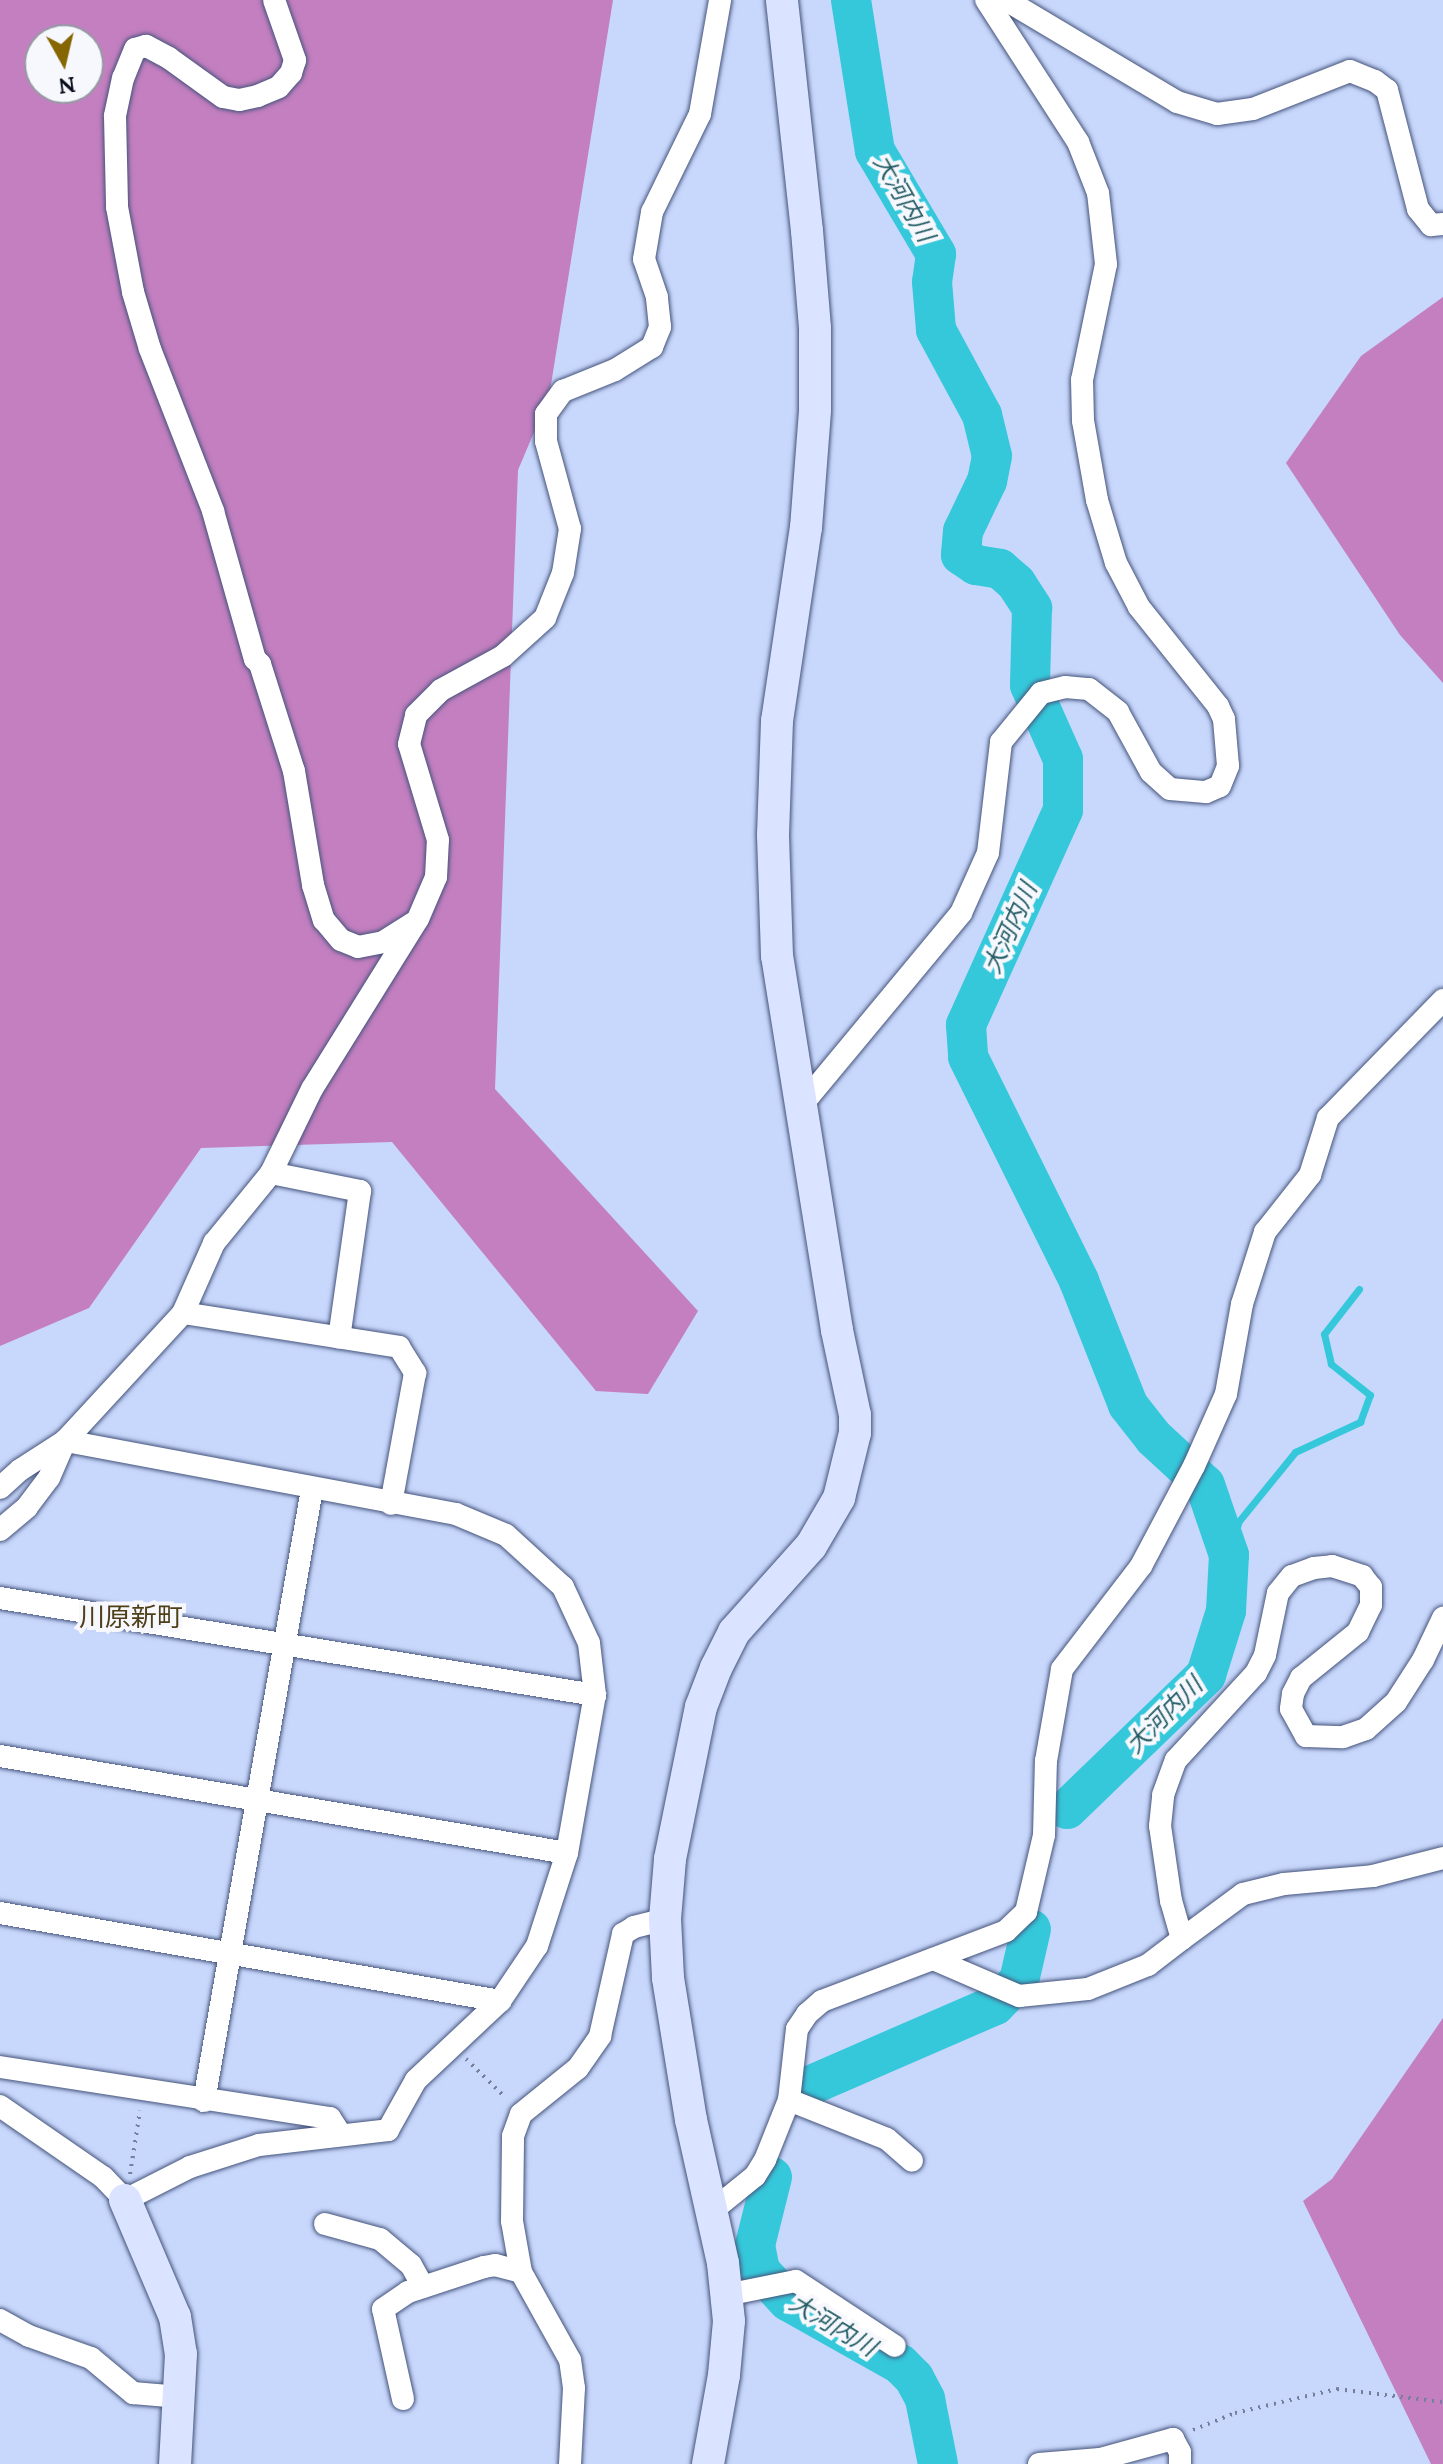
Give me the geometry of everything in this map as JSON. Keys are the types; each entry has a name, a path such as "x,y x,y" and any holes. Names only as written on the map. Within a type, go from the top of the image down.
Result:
{"street":[{"path":"274,0 295,60 291,73 279,87 258,96 239,100 223,97 169,58 146,46 135,49 123,78 115,116 117,207 133,292 150,349 213,511 251,644 294,771 313,885 324,920 341,940 358,947 383,942 418,919"},
{"path":"0,1488 20,1470 65,1441 183,1313 214,1243 271,1173 312,1089 418,919 436,877 438,840 409,744 416,715 441,690 503,656 545,618 563,573 570,529 546,441 546,414 563,391 615,370 652,347 660,327 657,297 644,259 652,212 700,114 720,0"},
{"path":"708,2464 724,2375 729,2321 713,2210 691,2120 668,1978 665,1919 670,1859 701,1707 716,1668 734,1632 818,1534 839,1498 855,1433 855,1415 800,1107 777,956 773,835 777,721 812,461 815,328 782,0"},
{"path":"800,1107 961,913 988,853 1001,742 1041,693 1065,687 1089,689 1118,712 1151,772 1170,789 1206,792 1220,786 1228,766 1224,719 1218,706 1139,607 1116,563 1097,500 1083,421 1082,380 1106,264 1098,193 1078,142 986,0"},
{"path":"1006,0 1177,102 1217,114 1253,109 1350,71 1375,81 1387,90 1418,209 1431,225 1443,224"},
{"path":"713,2210 755,2176 789,2100 797,2029 807,2014 822,2001 1006,1931 1026,1912 1044,1835 1046,1761 1062,1669 1141,1566 1190,1473 1226,1394 1242,1304 1265,1232 1310,1175 1328,1118 1443,1000"},
{"path":"271,1173 360,1191 339,1338"},
{"path":"183,1313 399,1347 415,1373 391,1504"},
{"path":"65,1441 456,1514 506,1535 563,1587 579,1617 592,1657 595,1695 567,1853 537,1946 500,2001 416,2080 388,2130 259,2145 190,2167 125,2200"},
{"path":"0,1530 27,1507 49,1478 65,1441"},
{"path":"204,2101 312,1489"},
{"path":"1182,1939 1171,1901 1160,1826 1163,1795 1176,1760 1256,1673 1265,1655 1278,1593 1292,1576 1314,1568 1332,1566 1362,1576 1371,1587 1371,1605 1358,1632 1301,1678 1293,1694 1291,1709 1306,1736 1343,1737 1366,1729 1396,1702 1423,1660 1443,1618"},
{"path":"0,1600 595,1695"},
{"path":"0,1756 567,1853"},
{"path":"933,1959 1011,1992 1088,1989 1148,1965 1243,1894 1284,1884 1373,1876 1443,1858"},
{"path":"0,1913 500,2001"},
{"path":"570,2464 574,2388 570,2360 521,2272 512,2221 513,2136 521,2114 578,2068 600,2036 623,1934 634,1927 665,1919"},
{"path":"0,2067 204,2101 330,2118 341,2135"},
{"path":"789,2100 887,2139 912,2161"},
{"path":"0,2106 103,2177 125,2200 175,2317 181,2354 175,2464"},
{"path":"325,2224 380,2239 411,2265 423,2287"},
{"path":"403,2399 383,2309 408,2292 484,2267 495,2265 521,2272"},
{"path":"726,2295 796,2281 895,2346"},
{"path":"0,2320 29,2336 91,2358 133,2393 180,2397"},
{"path":"1039,2464 1100,2459 1173,2439 1180,2452 1180,2464"}],"path":[{"path":"452,2045 521,2114"},
{"path":"125,2200 143,2091"},
{"path":"1173,2439 1235,2413 1337,2389 1443,2402"}],"shaded area":[{"path":"0,0 613,0 549,397 518,470 495,1089 698,1311 648,1394 596,1391 392,1142 201,1148 89,1308 0,1346"},
{"path":"1443,297 1443,683 1400,635 1286,463 1361,356"},
{"path":"1443,2018 1443,2464 1431,2464 1303,2201 1332,2179"}],"waterway":[{"name":"大河内川","path":"851,0 875,151 936,254 932,282 936,330 982,415 992,456 987,481 963,531 961,555 976,565 1000,569 1016,583 1032,608 1030,685 1063,759 1063,810 966,1025 968,1057 1079,1281 1128,1405 1154,1438 1205,1485 1229,1555 1226,1611 1206,1675 1067,1809"},
{"path":"1229,1555 1239,1521 1295,1452 1360,1422 1370,1395 1331,1364 1324,1334 1359,1289"},
{"name":"大河内川","path":"809,2086 995,2005 1019,1981 1031,1929"},
{"name":"大河内川","path":"772,2177 755,2245 760,2271 788,2301 900,2364 914,2378 925,2399 938,2464"}],"district":[{"name":"川原新町","path":"131,1617"}]}
